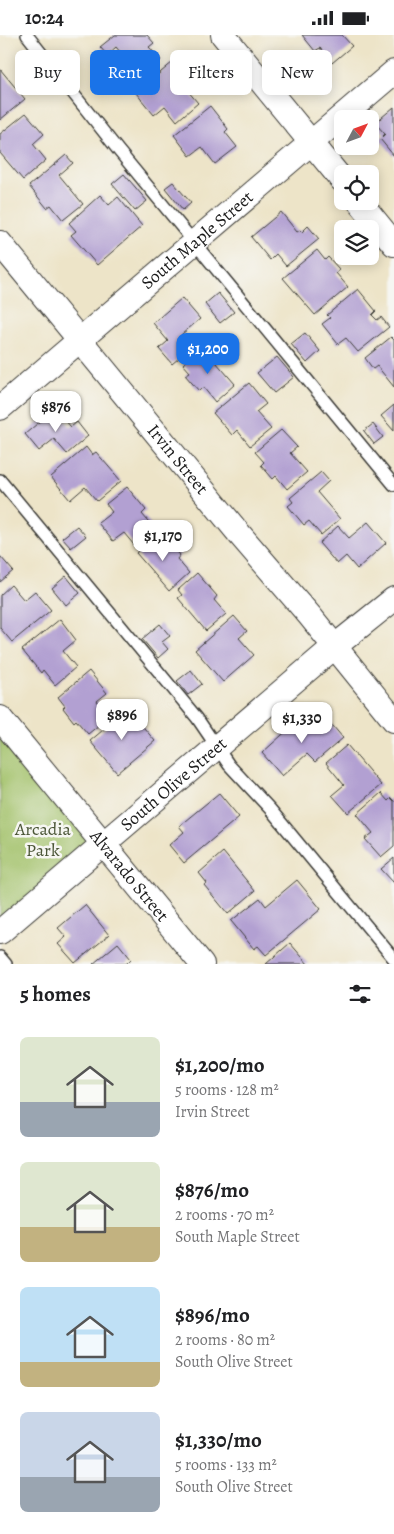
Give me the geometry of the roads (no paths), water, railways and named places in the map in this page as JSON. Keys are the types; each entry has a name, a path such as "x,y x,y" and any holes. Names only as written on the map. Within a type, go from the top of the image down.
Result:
{"street":[{"path":"223,35 334,170"},
{"name":"South Maple Street","path":"0,408 394,72"},
{"path":"367,210 394,244"},
{"name":"Irvin Street","path":"0,243 394,720"},
{"name":"South Olive Street","path":"0,932 334,647 394,599"},
{"name":"Alvarado Street","path":"0,718 202,964"}],"lane":[{"path":"27,35 118,149 394,485"},
{"path":"0,480 197,718 229,765 270,809 394,959"},
{"path":"0,957 6,964"}],"park label":[{"name":"Arcadia Park","path":"43,840"}]}
